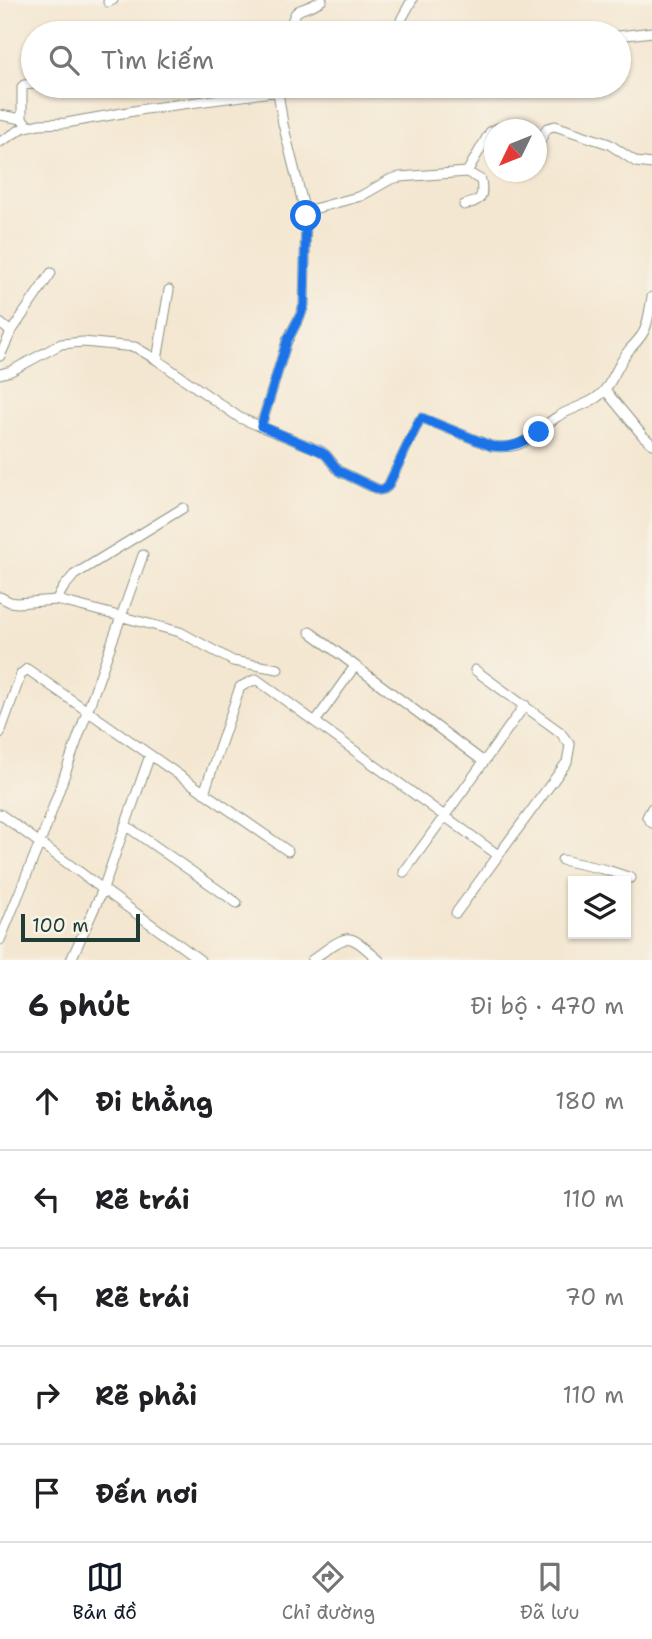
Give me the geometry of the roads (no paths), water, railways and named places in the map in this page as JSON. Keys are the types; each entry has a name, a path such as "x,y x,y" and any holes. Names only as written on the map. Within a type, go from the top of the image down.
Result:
{"street":[{"path":"291,21 296,7 313,5 322,0"},
{"path":"401,21 412,0"},
{"path":"631,35 652,33"},
{"path":"23,98 24,123"},
{"path":"0,115 24,123 66,123 223,98"},
{"path":"261,426 287,341 304,305 306,211 283,124 280,98"},
{"path":"0,142 24,123"},
{"path":"547,128 555,126 609,144 636,162 652,164"},
{"path":"467,172 484,142"},
{"path":"306,211 361,196 391,179 467,172 481,180 481,197 479,201 464,205"},
{"path":"0,356 11,332 51,273"},
{"path":"157,360 169,290"},
{"path":"0,374 71,342 135,347 230,412 320,451 339,471 379,490 388,486 422,418 502,448 522,443 559,416 599,397 626,353 642,336 652,297"},
{"path":"0,323 11,332"},
{"path":"605,390 652,444"},
{"path":"56,600 74,575 183,508"},
{"path":"0,940 40,843 144,555"},
{"path":"0,597 17,603 56,600 180,632 233,661 278,669"},
{"path":"310,632 484,762"},
{"path":"315,722 355,666"},
{"path":"0,733 21,674 27,669 288,850"},
{"path":"456,913 567,762 570,745 560,732 475,670"},
{"path":"205,793 240,687 256,679 498,855"},
{"path":"404,872 525,705"},
{"path":"71,960 103,889 150,755"},
{"path":"652,808 647,817 652,823"},
{"path":"0,814 200,960"},
{"path":"125,825 237,903"},
{"path":"562,860 625,876"},
{"path":"312,960 340,941 349,939 379,960"}]}
